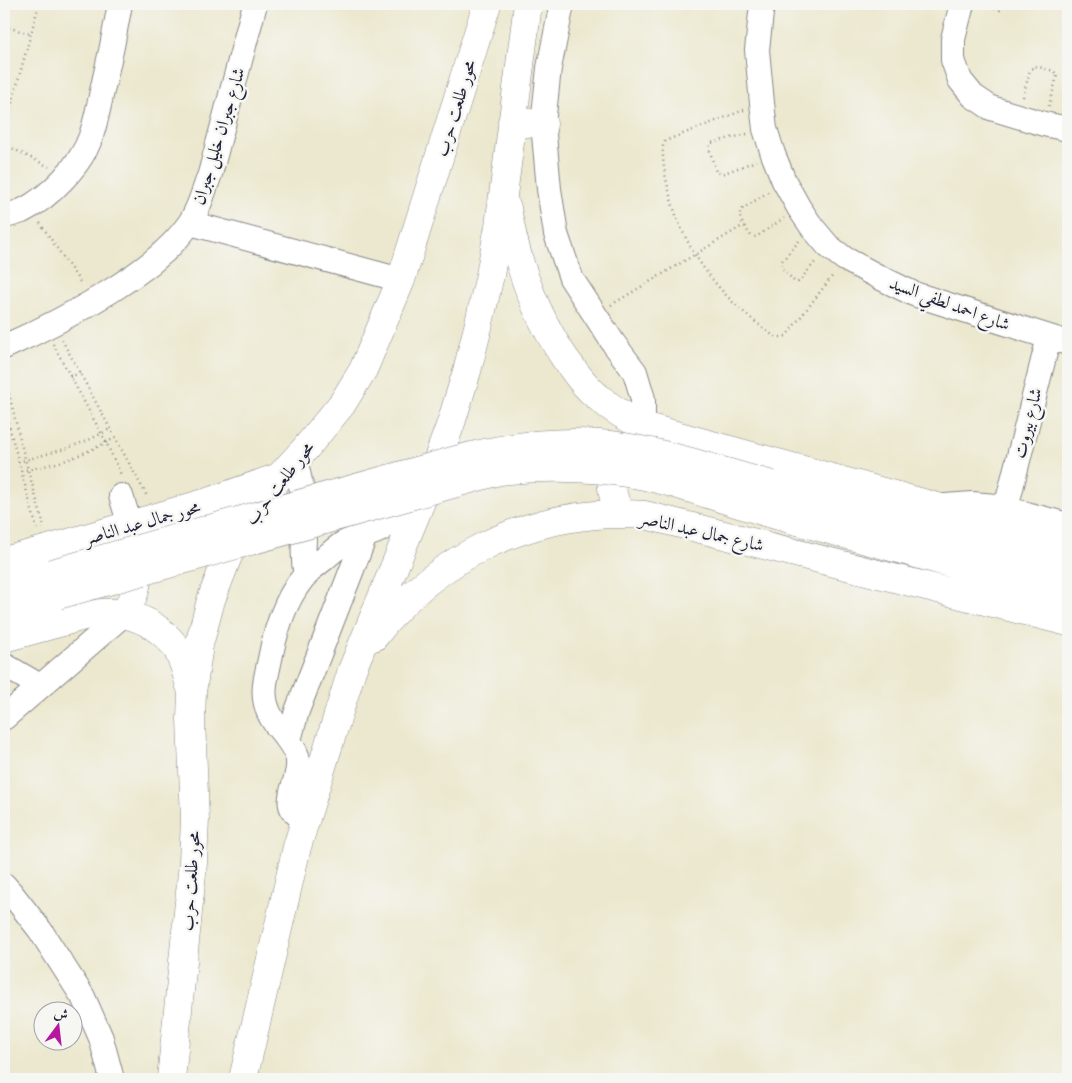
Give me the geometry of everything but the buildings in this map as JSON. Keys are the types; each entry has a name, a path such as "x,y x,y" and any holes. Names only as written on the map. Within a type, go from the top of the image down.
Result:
{"main road":[{"name":"محور طلعت حرب","path":"171,1079 193,863 195,819 191,719 192,692 199,645 210,600 228,556 251,515 287,468 342,404 363,370 401,280 487,4"},
{"path":"239,1075 297,847 352,670 432,475 466,371 492,265 506,176 528,4"},
{"path":"512,122 543,124"},
{"path":"506,176 506,201 516,250 523,274 544,324 584,384 611,408 643,426 1068,544"},
{"path":"620,514 612,492 612,469 620,448 628,438 643,426"},
{"path":"4,586 52,562 483,452 511,447 568,443 623,447 674,458 1068,570"},
{"path":"4,611 52,562 500,471 567,467 635,474 668,482 765,512 1068,596"},
{"name":"محور جمال عبد الناصر","path":"4,561 52,562 122,527 208,502 287,468"},
{"name":"شارع جمال عبد الناصر","path":"352,670 380,629 397,610 434,577 469,554 522,530 546,523 595,515 645,515 1068,622"},
{"path":"122,527 123,538 135,558 138,582 131,604 124,614"},
{"path":"4,638 88,615 106,612 136,617 160,631 179,652 192,692"}],"street":[{"path":"12,214 34,205 47,196 67,175 81,156 91,137 112,52 120,4"},
{"name":"شارع جبران خليل جبران","path":"4,347 94,302 139,273 169,247 190,222 210,174 255,4"},
{"path":"562,4 549,68 543,124 549,189 556,234 571,278 614,344 635,372 643,398 643,426"},
{"name":"شارع احمد لطفي السيد","path":"762,4 757,50 765,129 784,181 805,218 837,252 879,277 914,294 1059,340"},
{"path":"962,4 953,39 953,60 960,80 973,96 991,108 1068,130"},
{"path":"190,222 401,280"},
{"name":"شارع بيروت","path":"1006,508 1059,340"},
{"path":"287,468 299,475 304,505 303,555 306,575"},
{"path":"122,487 122,527"},
{"path":"934,506 984,504 1068,525"},
{"path":"306,819 296,813 290,804 296,778 297,757 289,740 269,713 264,694 272,647 280,620 291,597 306,575 335,549 358,537 378,532 384,528 396,512"},
{"path":"289,740 297,711 365,536"},
{"path":"4,718 124,614"},
{"path":"4,666 40,686"},
{"path":"4,885 40,930 83,997 101,1038 112,1079"}],"path":[{"path":"4,132 39,4"},
{"path":"973,4 1000,10 1004,4"},
{"path":"4,26 30,34"},
{"path":"1018,116 1032,67 1035,66 1054,71 1058,76 1044,124"},
{"path":"4,99 12,101"},
{"path":"762,103 670,139 663,145 665,177 679,223 695,254 716,285 751,318 775,337 781,338 786,336 837,252"},
{"path":"765,129 711,143 709,148 716,172 722,174 773,154"},
{"path":"4,144 67,175"},
{"path":"784,181 741,210 739,217 751,236 756,237 805,218"},
{"path":"12,214 35,216 94,302"},
{"path":"805,218 781,266 794,281 798,282 837,252"},
{"path":"595,315 744,225"},
{"path":"49,326 80,373 158,517"},
{"path":"49,326 70,378 106,442 122,487"},
{"path":"70,378 80,373"},
{"path":"4,374 44,526 42,529 36,529 4,408"},
{"path":"18,462 65,449 110,429"},
{"path":"21,471 67,460 115,438"}]}
